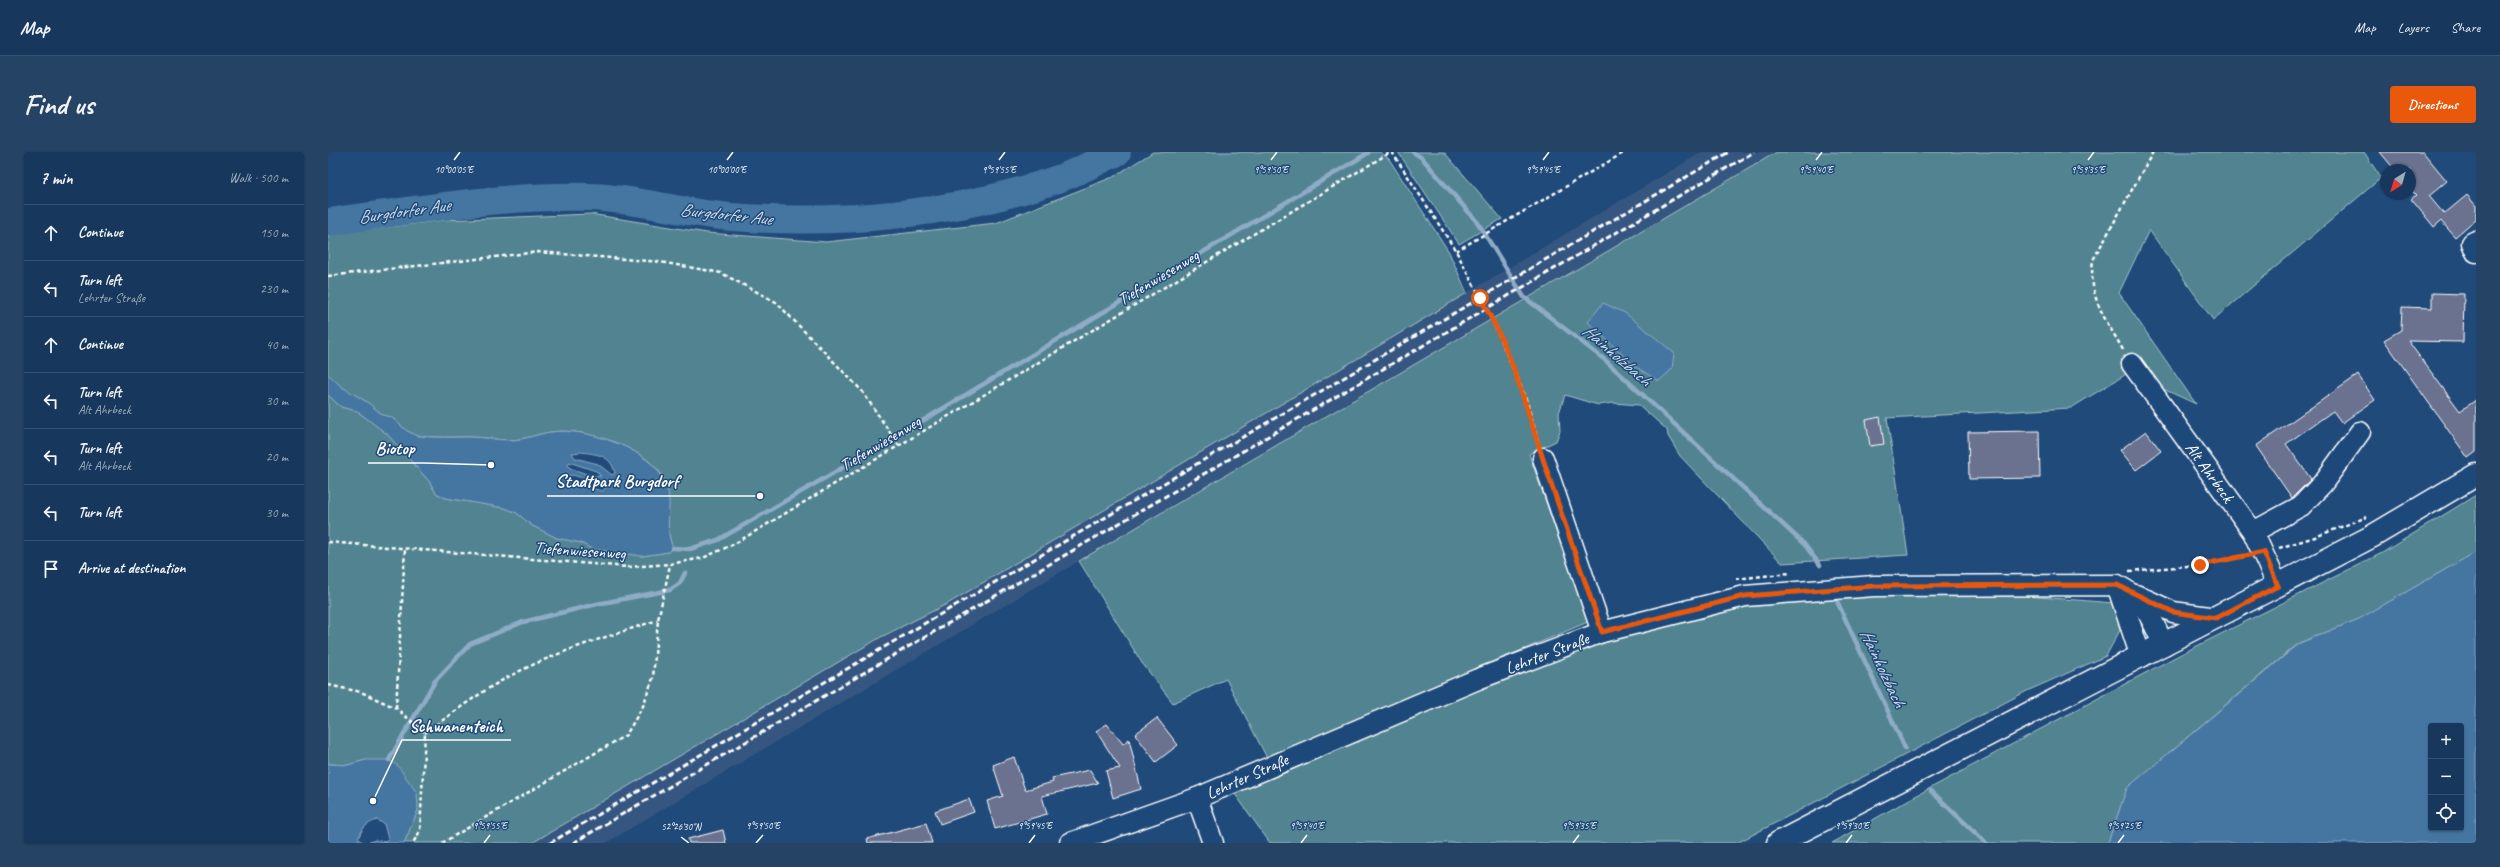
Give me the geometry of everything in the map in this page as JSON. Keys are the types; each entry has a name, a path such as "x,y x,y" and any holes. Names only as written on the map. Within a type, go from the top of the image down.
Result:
{"main road":[{"path":"1778,843 2371,537 2476,475"}],"street":[{"path":"2476,240 2472,243 2476,252"},
{"name":"Alt Ahrbeck","path":"2132,364 2253,532 2264,552 2278,586"},
{"path":"2253,532 2301,506 2323,483 2360,432"},
{"path":"1543,458 1602,632"},
{"path":"2124,584 2173,612 2216,618"},
{"path":"2124,584 2147,610 2164,645"},
{"path":"2124,584 2141,657"},
{"name":"Lehrter Straße","path":"1070,843 1197,798 1478,679 1602,632 1745,596 1874,586 2124,584"},
{"path":"1197,798 1213,843"}],"path":[{"name":"Tiefenwiesenweg","path":"328,542 628,566 670,564 703,558 734,544 1392,152 1456,251 1495,325 1527,402 1543,458"},
{"path":"1456,251 1625,152"},
{"path":"2132,364 2094,296 2091,276 2093,260 2153,152"},
{"path":"328,276 538,252 660,262 722,273 776,302 862,391 899,446"},
{"path":"2124,584 2200,565 2264,552 2315,537 2374,514"},
{"path":"396,708 405,549"},
{"path":"442,843 626,735 643,706 653,678 658,620 670,564"},
{"path":"425,733 480,693 512,675 604,637 658,620"},
{"path":"328,685 361,692 396,708 425,733"},
{"path":"413,843 420,831 425,733"}],"shaded area":[{"path":"1702,152 1777,152 1079,561 606,843 532,843 881,637 949,603"},
{"path":"1603,303 1625,313 1674,353 1672,369 1659,381 1636,367 1588,322"},
{"path":"328,374 342,387 367,402 383,415 391,417 407,431 418,436 475,437 510,440 564,431 595,436 612,441 641,456 653,465 661,475 666,484 668,494 668,529 673,548 668,552 642,556 592,549 581,543 557,538 531,525 517,513 505,508 446,498 436,493 429,481 387,434 357,411 341,407 328,395","holes":["581,452 602,456 607,459 613,467 615,473 612,475 598,464 575,458 572,453","569,462 596,471 601,476 592,476 570,468 568,465","573,475 608,486 602,491 579,485 565,476"]},
{"path":"2476,552 2476,843 2108,843 2127,788 2300,643 2359,619"},
{"path":"366,760 389,760 398,766 417,793 418,810 404,843 367,843 375,840 385,842 388,839 384,824 377,820 365,826 361,832 358,839 364,843 328,843 328,764 348,765"}],"green space":[{"path":"1153,152 1380,152 1389,159 1449,252 1467,293 949,603 881,637 532,843 404,843 418,810 366,760 348,765 328,764 328,395 341,407 357,411 387,434 429,481 436,493 446,498 505,508 517,513 531,525 557,538 581,543 592,549 642,556 668,552 673,548 669,529 668,491 661,474 641,455 627,448 595,436 564,431 509,440 475,437 418,436 407,431 391,417 383,415 367,402 341,387 328,374 328,235 444,220 590,214 707,233 826,242 996,223 1113,177"},
{"path":"1398,152 1444,152 1502,219 1459,244"},
{"path":"1777,152 2364,152 2380,176 2380,179 2213,320 2149,230 2119,293 2196,404 2128,373 2071,408 1887,418 1908,555 1782,563 1680,456 1668,436 1667,430 1639,405 1613,403 1598,405 1565,395 1559,413 1560,431 1556,441 1529,454 1588,622 1267,758 1226,679 1173,703 1142,663 1079,561"},
{"path":"2476,495 2476,552 2359,619 2299,643 2127,788 2108,843 1832,843 1908,800 2179,655 2382,553"},
{"path":"1877,596 2026,596 2114,603 2124,623 2106,656 2027,691 1737,843 1270,843 1235,794 1482,688 1606,639 1731,608"}],"building":[{"path":"2380,152 2423,152 2447,181 2429,196 2444,214 2467,195 2476,206 2476,219 2455,237 2441,221 2434,227 2412,200 2416,200 2416,164 2390,164"},
{"path":"2432,293 2464,294 2463,342 2408,341 2460,411 2476,400 2476,452 2468,458 2384,340 2401,330 2402,307 2432,308"},
{"path":"2358,375 2375,400 2342,423 2333,411 2286,444 2311,479 2292,498 2256,446"},
{"path":"1880,417 1884,444 1870,446 1866,420"},
{"path":"2039,431 2040,478 1969,479 1968,432"},
{"path":"2146,431 2161,451 2136,470 2120,450"},
{"path":"1157,718 1178,745 1156,762 1135,734"},
{"path":"1107,724 1123,744 1129,739 1141,789 1113,798 1106,771 1120,768 1096,731"},
{"path":"1014,757 1025,790 1053,782 1052,778 1090,770 1098,783 1042,796 1047,814 995,829 987,801 1003,796 993,765"},
{"path":"969,799 974,812 940,824 935,811"},
{"path":"926,823 932,843 868,843 867,839"},
{"path":"723,830 726,843 689,843 688,839"}],"waterway":[{"name":"Burgdorfer Aue","path":"328,222 458,204 523,198 555,197 588,197 624,200 696,213 732,217 814,220 856,218 938,209 1019,191 1058,179 1117,152"},
{"name":"Hainholzbach","path":"1413,152 1422,158 1478,223 1524,297 1605,360 1804,544 1820,565"},
{"path":"673,548 690,549 718,540 904,432 1368,153"},
{"path":"389,760 435,681 470,644 523,622 597,604 670,590 680,583 685,573"},
{"name":"Hainholzbach","path":"1836,599 1905,748"},
{"name":"Hainholzbach","path":"1931,791 1986,843"}],"railway":[{"path":"550,843 1729,152"},
{"path":"573,843 1754,152"}],"place":[{"name":"Biotop","path":"491,465"},
{"name":"Stadtpark Burgdorf","path":"760,496"},
{"name":"Schwanenteich","path":"373,801"}],"route":[{"path":"1480,298 1495,325 1527,402 1543,458 1602,632 1745,596 1874,586 1990,584 2117,585 2173,612 2216,618 2278,586 2264,552 2200,565"}]}
